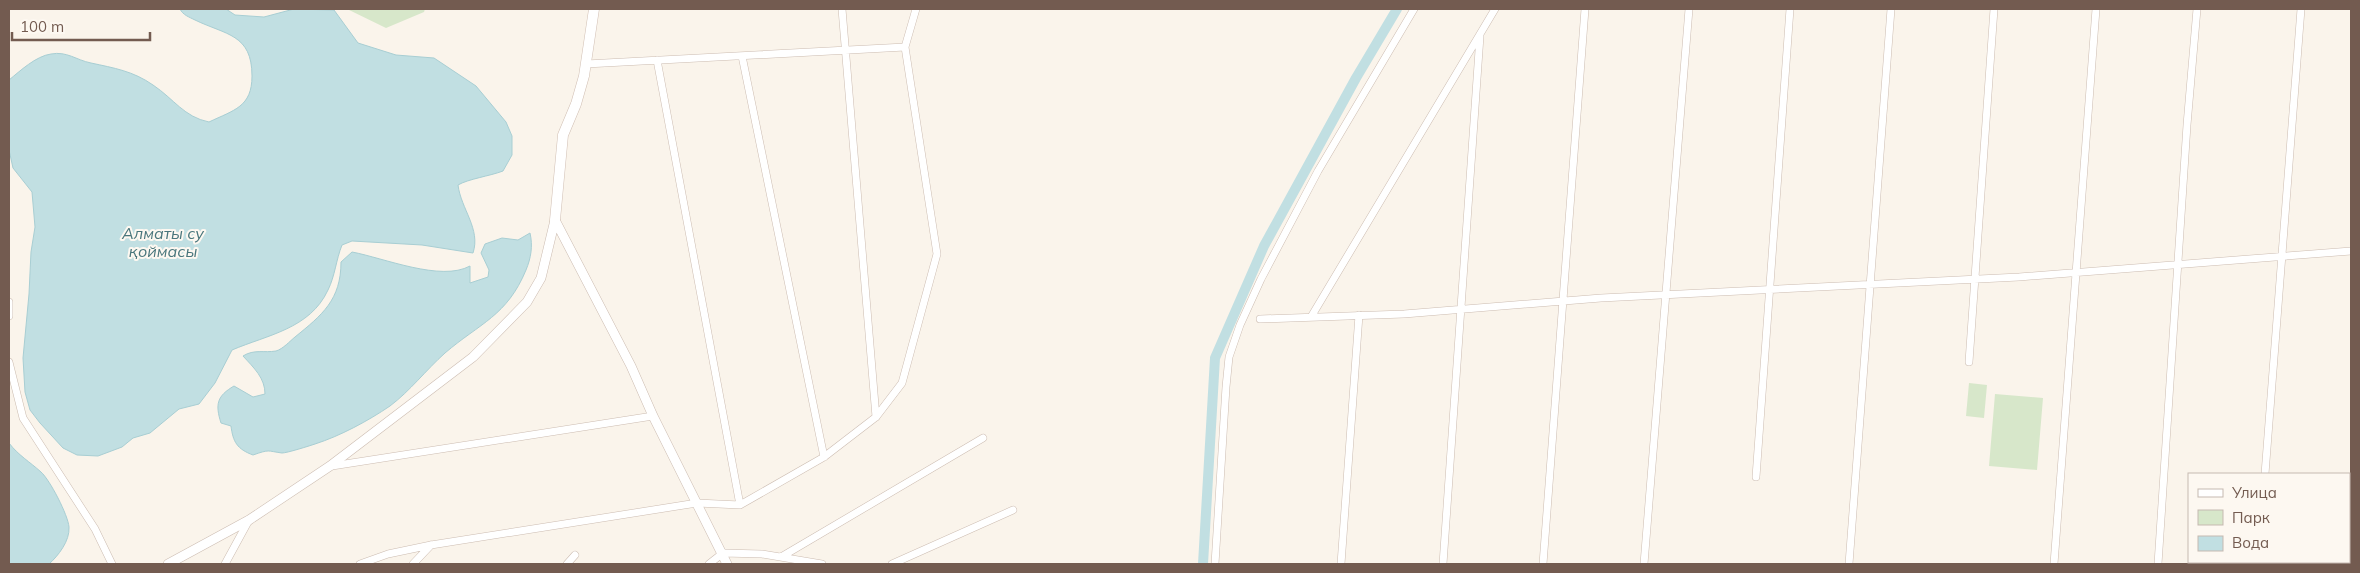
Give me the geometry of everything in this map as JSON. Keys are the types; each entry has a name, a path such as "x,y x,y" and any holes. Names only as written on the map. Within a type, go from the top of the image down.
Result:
{"main road":[{"path":"555,220 563,135 576,104 586,64 594,9"}],"street":[{"path":"842,9 876,417"},
{"path":"360,564 388,554 431,545 696,503 740,505 824,457 876,417 902,384 937,254 905,47 916,9"},
{"path":"1215,564 1228,367 1240,325 1261,279 1318,171 1414,9"},
{"path":"1311,317 1416,138 1495,9"},
{"path":"1543,564 1585,9"},
{"path":"1644,564 1689,9"},
{"path":"1756,477 1790,9"},
{"path":"1849,564 1891,9"},
{"path":"1969,362 1994,9"},
{"path":"2054,564 2096,9"},
{"path":"2158,564 2197,9"},
{"path":"2266,473 2301,9"},
{"path":"1443,564 1480,36"},
{"path":"586,64 905,47"},
{"path":"742,56 824,457"},
{"path":"657,60 740,505"},
{"path":"555,220 631,366 653,416 727,564"},
{"path":"168,564 249,520 330,466 472,357 527,302 541,278 555,220"},
{"path":"1260,319 1359,316 1665,294 1974,279 2351,250"},
{"path":"9,302 9,316"},
{"path":"1341,564 1359,316"},
{"path":"9,362 23,418 95,529 112,564"},
{"path":"330,466 653,416"},
{"path":"781,558 983,438"},
{"path":"892,564 1013,510"},
{"path":"225,564 249,520"},
{"path":"413,564 431,545"},
{"path":"709,564 723,553 822,564"},
{"path":"567,564 575,555"}],"green space":[{"path":"347,9 425,9 424,12 386,28"},
{"path":"1969,383 1987,385 1984,418 1966,416"},
{"path":"1995,394 2043,398 2037,470 1989,466"}],"water":[{"name":"Алматы су қоймасы","path":"180,9 226,9 235,15 264,17 294,9 334,10 358,43 396,55 434,58 476,86 506,122 512,136 512,155 503,171 458,185 473,227 475,244 473,253 422,245 352,241 342,245 330,285 320,303 310,314 286,329 232,350 215,383 199,404 179,409 150,433 133,438 122,447 98,456 77,455 63,448 40,423 30,410 25,392 23,358 31,252 35,227 32,192 13,168 9,150 9,80 29,64 45,55 62,54 138,76 160,90 186,112 200,120 209,122 234,110 245,101 251,86 251,62 242,44 235,38 188,17"},
{"path":"530,233 531,247 526,270 518,286 501,309 492,318 445,353 390,406 373,417 324,441 285,453 268,451 253,455 243,450 237,444 231,426 221,423 218,411 219,401 224,393 234,386 253,397 265,394 261,378 243,356 255,352 279,350 314,321 334,297 338,287 341,262 352,252 428,270 458,270 470,266 470,283 488,277 489,270 481,253 485,244 502,238 518,240"},
{"path":"9,443 45,476 58,498 68,522 68,538 60,552 49,564 9,564"}],"waterway":[{"path":"1203,564 1215,358 1264,246 1356,78 1397,9"}]}
